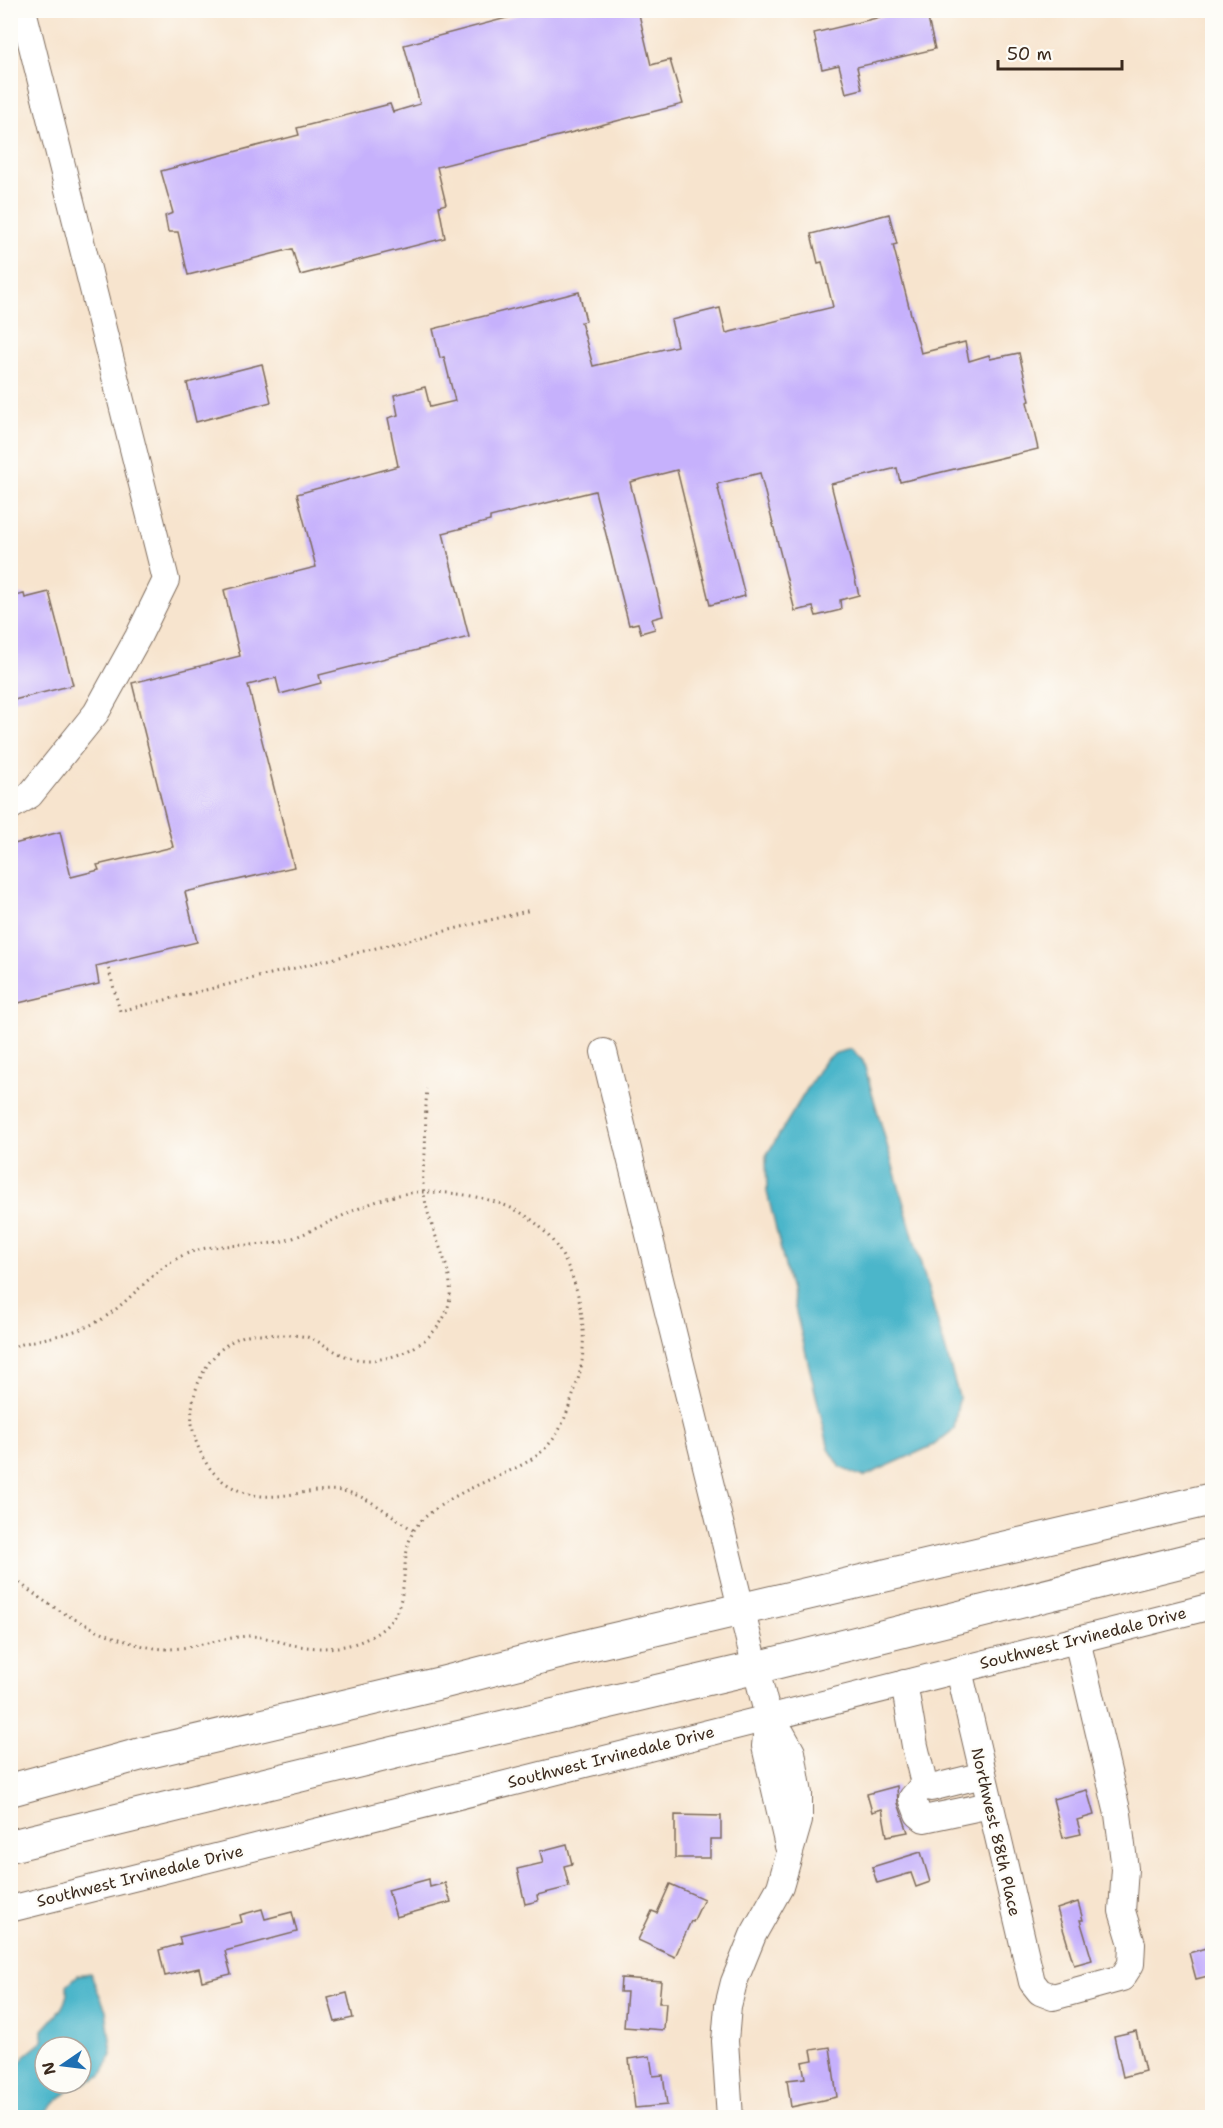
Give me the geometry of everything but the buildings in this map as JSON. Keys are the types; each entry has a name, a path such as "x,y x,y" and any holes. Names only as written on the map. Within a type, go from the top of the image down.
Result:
{"main road":[{"path":"10,1790 145,1753 1212,1498"},
{"path":"10,1846 447,1739 755,1668 1212,1554"}],"street":[{"path":"10,807 30,795 96,713 138,638 166,580 23,10"},
{"path":"604,1052 768,1717 765,1746 789,1852 780,1887 753,1935 730,1998 724,2041 730,2118"},
{"name":"Southwest Irvinedale Drive","path":"10,1909 1212,1606"},
{"name":"Northwest 88th Place","path":"959,1670 1032,1982 1040,1992 1053,1997 1105,1984 1122,1978 1131,1964 1132,1944 1122,1911 1125,1869 1118,1814 1077,1640"},
{"path":"904,1683 924,1784 931,1788 983,1775"},
{"path":"924,1784 912,1798 918,1814 924,1819 990,1805"}],"path":[{"path":"107,963 120,1011 531,910"},
{"path":"413,1531 370,1502 350,1494 330,1491 268,1497 250,1495 236,1490 220,1479 198,1449 191,1417 195,1389 204,1370 219,1352 243,1336 253,1334 303,1336 351,1358 375,1360 395,1357 411,1350 442,1320 448,1305 449,1271 432,1226 422,1182 427,1089"},
{"path":"10,1348 92,1325 108,1316 163,1268 181,1256 211,1247 274,1243 292,1239 378,1201 424,1192 495,1202 533,1221 553,1242 570,1270 578,1294 582,1321 582,1352 578,1380 558,1433 547,1448 515,1468 454,1497 420,1522 413,1531 408,1549 404,1590 399,1607 388,1625 373,1636 338,1647 316,1649 247,1636 172,1649 136,1644 111,1636 72,1616 34,1593 10,1574"}],"water":[{"path":"851,1049 863,1061 959,1397 954,1429 934,1445 863,1477 841,1468 829,1449 767,1192 766,1156 825,1060 836,1053"},
{"path":"90,1973 106,2010 112,2054 101,2076 93,2079 93,2035 43,2035 43,2030 64,2004 67,1985 78,1975"},
{"path":"33,2049 33,2095 64,2095 39,2117 11,2117 11,2073"}]}
